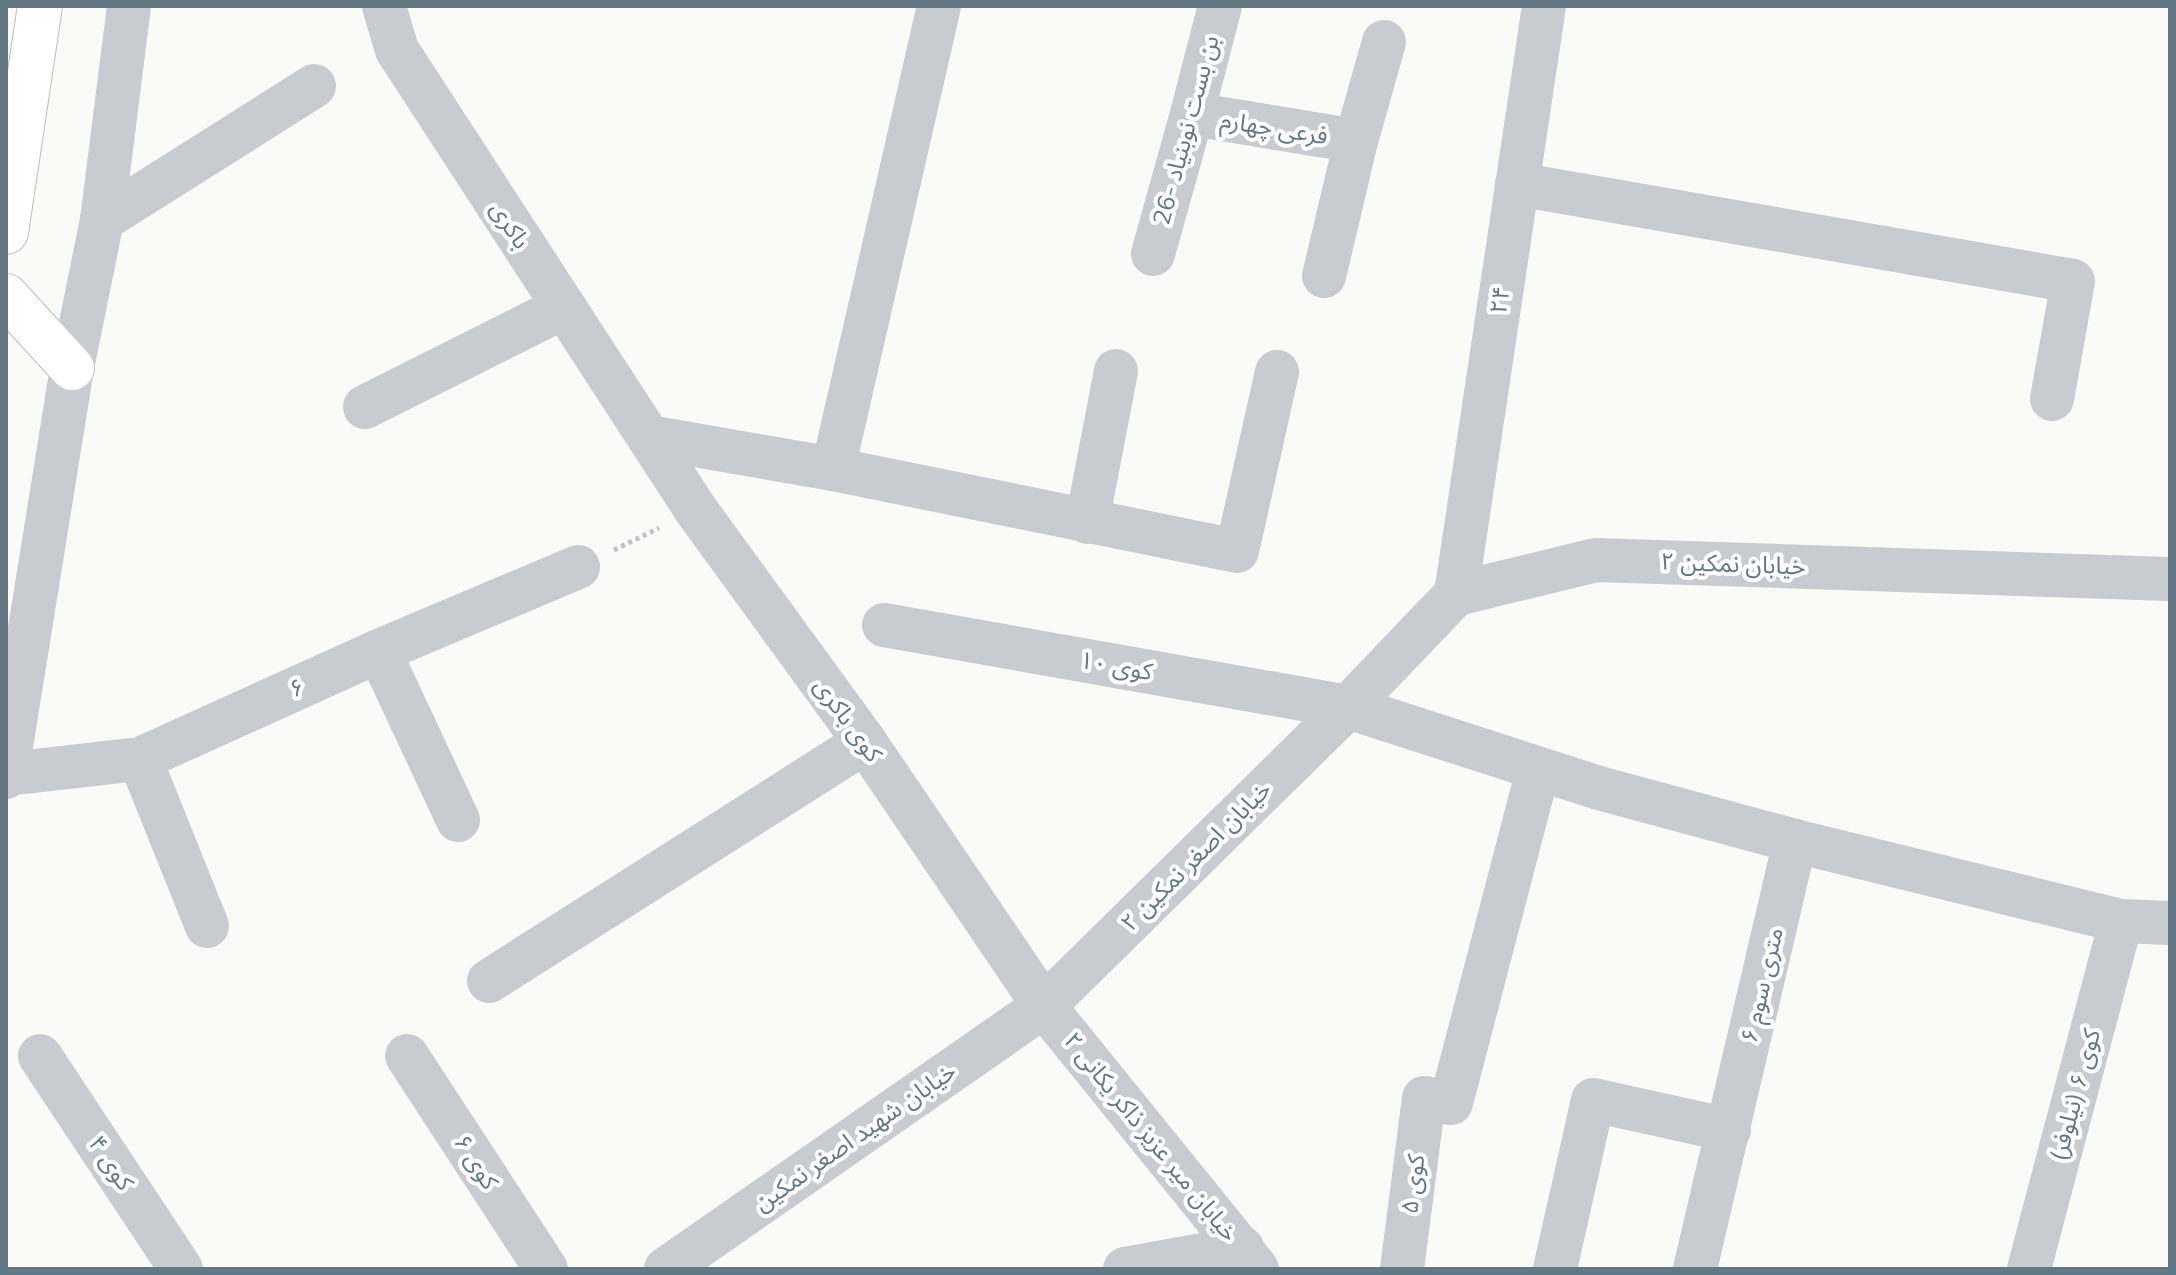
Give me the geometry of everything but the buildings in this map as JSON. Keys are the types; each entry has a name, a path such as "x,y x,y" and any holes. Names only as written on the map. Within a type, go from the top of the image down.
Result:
{"main road":[{"path":"6,232 40,6"},
{"path":"6,296 72,368"}],"street":[{"path":"7,776 72,368 102,220 129,6"},
{"name":"باکری","path":"384,6 397,50 649,437"},
{"path":"833,469 939,6"},
{"name":"26- بن بست نوبنیاد","path":"1153,254 1220,6"},
{"name":"۲۴","path":"1456,594 1544,6"},
{"path":"1324,276 1356,141 1384,42"},
{"path":"102,220 314,86"},
{"name":"فرعی چهارم","path":"1192,114 1356,141"},
{"path":"1517,184 2073,281 2052,399"},
{"path":"365,407 564,307"},
{"path":"1087,522 1116,371"},
{"path":"649,437 833,469 1237,551 1277,372"},
{"name":"کوی باکری","path":"649,437 696,510 865,742 1044,1006"},
{"name":"خیابان نمکین ۲","path":"1456,594 1596,560 2170,579"},
{"name":"۶","path":"7,776 140,759 379,651 578,567"},
{"path":"1348,707 1456,594"},
{"name":"کوی ۱۰","path":"884,625 1348,707 1538,770 1795,841 2121,921 2170,923"},
{"path":"379,651 458,820"},
{"name":"خیابان اصغر نمکین ۲","path":"1044,1006 1348,707"},
{"path":"489,981 865,742"},
{"path":"140,759 207,926"},
{"name":"کوی ۵","path":"1402,1269 1437,1101 1538,770"},
{"name":"۶ متری سوم","path":"1695,1269 1795,841"},
{"name":"کوی ۶ (نیلوفر)","path":"2029,1269 2121,921"},
{"name":"۲ خیابان میر عزیز ذاکر یکانی","path":"1044,1006 1249,1258"},
{"name":"خیابان شهید اصغر نمکین","path":"666,1269 1044,1006"},
{"name":"کوی ۴","path":"40,1056 181,1269"},
{"name":"کوی ۶","path":"407,1056 546,1269"},
{"path":"1555,1269 1593,1100 1729,1130"},
{"path":"1125,1269 1249,1258"}],"path":[{"path":"578,567 696,510"}]}
